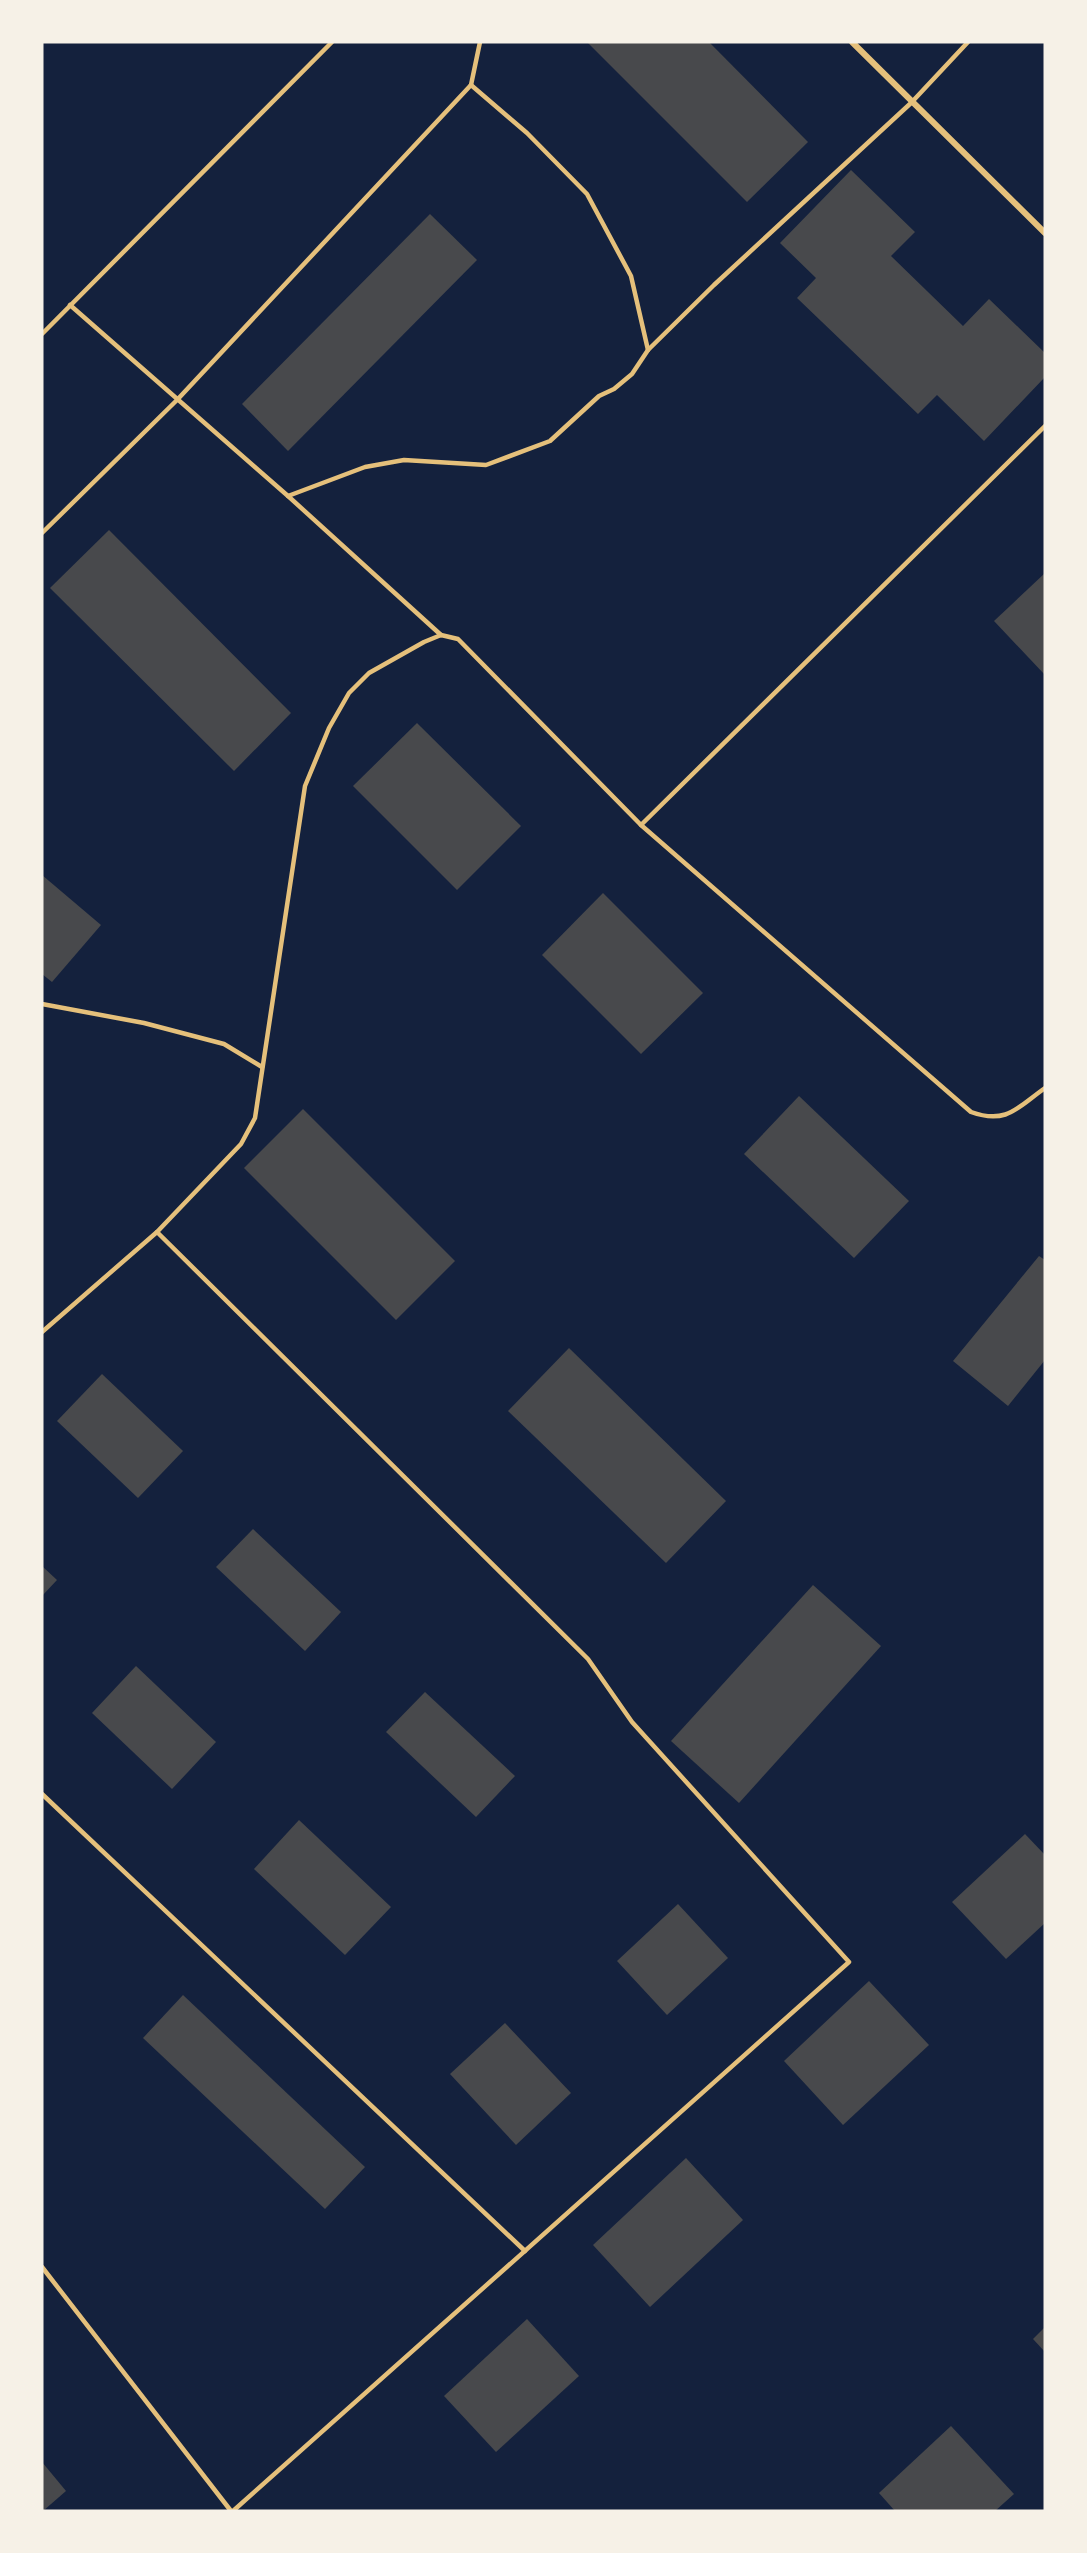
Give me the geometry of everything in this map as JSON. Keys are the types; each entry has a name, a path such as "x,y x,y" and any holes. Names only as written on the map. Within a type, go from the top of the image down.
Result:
{"street":[{"path":"852,42 911,103 1045,233"}],"lane":[{"path":"42,334 332,42"},
{"path":"42,533 177,400 471,85 480,42"},
{"path":"288,496 365,467 404,460 486,465 550,441 600,396 632,374 648,350 714,285 911,103 968,42"},
{"path":"471,85 527,133 587,194 631,276 648,350"},
{"path":"70,306 288,496 441,635 458,639 641,825 971,1112 986,1117 1005,1116 1045,1088"},
{"path":"641,825 1045,426"},
{"path":"42,1332 157,1232 241,1144 255,1118 305,786 329,728 349,693 369,673 441,635"},
{"path":"42,1004 144,1023 224,1044 262,1067"},
{"path":"42,2268 232,2511 849,1962 632,1722 588,1659 157,1232"},
{"path":"42,1794 525,2251"}],"building":[{"path":"587,42 709,42 808,142 747,202"},
{"path":"851,170 915,232 891,256 963,326 989,299 1045,353 1045,377 984,441 937,395 918,414 797,298 816,278 780,243"},
{"path":"430,214 477,260 288,451 242,404"},
{"path":"109,530 291,713 234,771 50,588"},
{"path":"1045,573 1045,675 994,621"},
{"path":"417,723 521,826 457,890 353,786"},
{"path":"42,875 101,925 52,982 42,974"},
{"path":"603,893 703,993 641,1054 542,955"},
{"path":"799,1096 909,1201 854,1258 744,1154"},
{"path":"303,1109 455,1261 396,1320 244,1168"},
{"path":"1039,1256 1045,1260 1045,1360 1008,1406 953,1361"},
{"path":"569,1348 726,1501 666,1563 508,1411"},
{"path":"102,1374 183,1451 138,1498 57,1421"},
{"path":"253,1529 341,1612 305,1651 216,1567"},
{"path":"42,1566 57,1580 42,1596"},
{"path":"813,1585 881,1646 739,1803 671,1741"},
{"path":"136,1666 216,1742 172,1789 92,1713"},
{"path":"425,1692 515,1776 476,1817 386,1732"},
{"path":"299,1820 391,1907 345,1955 254,1869"},
{"path":"1025,1834 1045,1855 1045,1923 1006,1959 952,1902"},
{"path":"678,1904 728,1958 667,2015 617,1961"},
{"path":"869,1981 929,2045 843,2125 784,2061"},
{"path":"183,1995 365,2167 325,2209 143,2038"},
{"path":"505,2023 571,2093 516,2145 450,2074"},
{"path":"686,2158 743,2220 650,2307 593,2245"},
{"path":"527,2319 579,2376 496,2452 444,2396"},
{"path":"1045,2327 1045,2352 1033,2339"},
{"path":"951,2426 1014,2494 995,2511 895,2511 879,2493"},
{"path":"42,2462 66,2491 43,2511 42,2511"}]}
